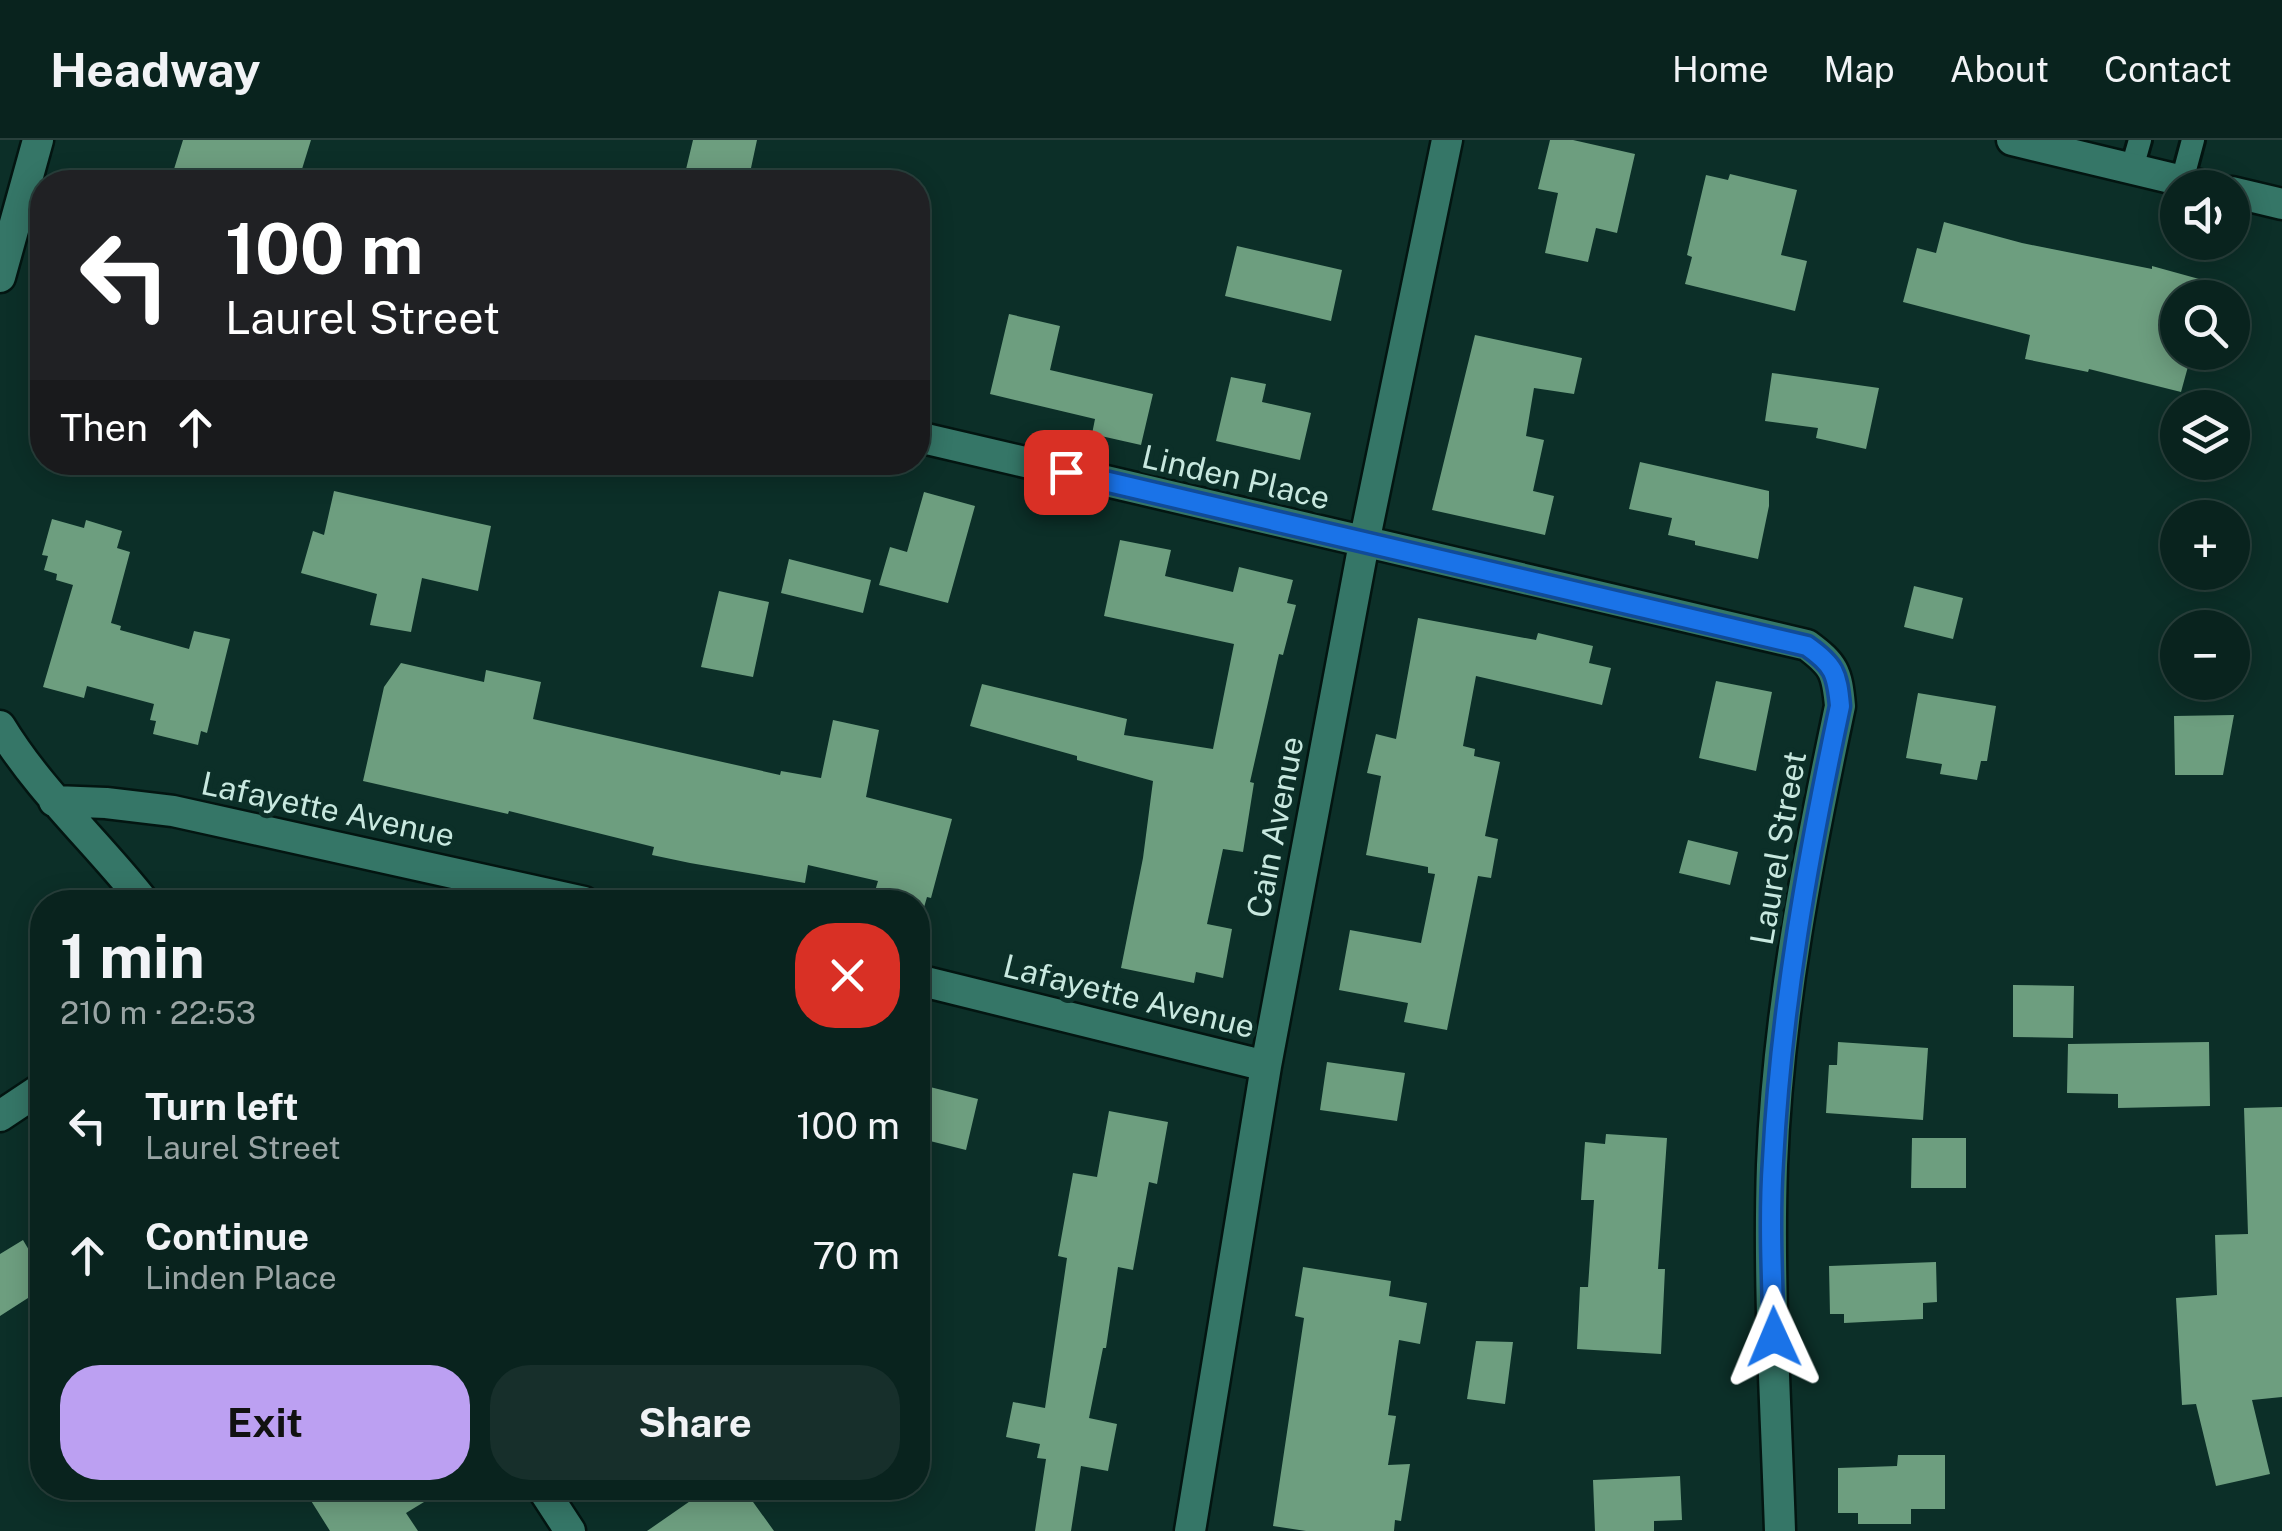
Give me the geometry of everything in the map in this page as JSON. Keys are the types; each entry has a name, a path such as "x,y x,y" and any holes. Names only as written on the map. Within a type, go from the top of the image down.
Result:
{"street":[{"path":"0,277 38,140"},
{"name":"Cain Avenue","path":"1190,1531 1266,1066 1364,543 1447,140"},
{"path":"2012,140 2136,154 2169,170"},
{"path":"2250,196 2282,204"},
{"name":"Linden Place","path":"930,441 1364,543"},
{"name":"Laurel Street","path":"1364,543 1807,646 1830,662 1838,680 1840,706 1800,912 1776,1110 1772,1246 1780,1531"},
{"path":"0,726 54,801 133,890"},
{"name":"Lafayette Avenue","path":"54,801 106,802 174,811 530,890"},
{"name":"Lafayette Avenue","path":"930,983 1266,1066"},
{"path":"0,1116 30,1096"},
{"path":"549,1500 567,1530"}],"lane":[{"path":"2192,140 2195,170"}],"building":[{"path":"183,140 311,140 302,170 174,170"},
{"path":"693,140 757,140 751,170 686,170"},
{"path":"1550,140 1573,140 1635,154 1617,233 1596,228 1588,262 1545,253 1558,193 1538,189"},
{"path":"1730,174 1797,190 1781,255 1807,261 1795,311 1685,284 1692,257 1687,255 1706,175 1728,180"},
{"path":"1944,222 2022,243 2152,266 2203,280 2160,280 2160,370 2187,370 2182,390 2025,359 2030,335 1903,302 1917,248 1936,253"},
{"path":"1237,246 1342,270 1331,321 1225,296"},
{"path":"1009,314 1060,326 1050,370 1153,394 1141,445 1092,434 1095,419 990,394"},
{"path":"1475,335 1582,358 1574,394 1534,388 1526,436 1544,440 1533,491 1554,496 1545,535 1432,510"},
{"path":"1772,373 1879,388 1866,449 1816,438 1818,428 1765,421"},
{"path":"1231,377 1266,384 1262,402 1311,413 1300,460 1216,441"},
{"path":"1640,462 1769,491 1758,559 1668,535 1672,518 1629,509"},
{"path":"334,491 491,526 478,591 422,578 411,632 370,625 377,594 301,573 313,531 324,535"},
{"path":"924,492 975,506 948,603 879,585 890,547 907,552"},
{"path":"52,519 84,528 86,520 122,531 117,548 130,552 111,623 121,626 120,630 189,649 194,631 230,639 207,733 201,731 198,745 153,734 156,721 150,720 154,704 87,686 84,698 43,687 73,585 56,580 57,574 44,570 48,556 42,555"},
{"path":"1120,540 1171,550 1165,576 1233,592 1239,567 1293,580 1287,603 1296,605 1283,655 1279,654 1250,782 1254,783 1243,852 1223,849 1207,924 1232,929 1223,978 1196,972 1194,983 1121,968 1143,858 1153,781 970,726 982,684 1127,719 1124,735 1213,749 1234,644 1104,616"},
{"path":"789,559 871,580 863,613 781,593"},
{"path":"1914,586 1963,598 1953,639 1904,627"},
{"path":"719,591 769,602 753,677 701,667"},
{"path":"1418,618 1536,640 1538,633 1593,646 1589,663 1611,668 1602,705 1476,676 1463,746 1475,749 1474,756 1500,762 1485,836 1498,839 1491,878 1478,876 1447,1030 1404,1022 1408,1003 1339,990 1350,930 1421,943 1435,874 1428,873 1428,867 1366,855 1381,776 1367,773 1376,734 1396,739"},
{"path":"401,663 484,682 486,670 541,682 533,719 780,775 781,771 821,778 833,720 879,730 866,797 952,819 931,898 930,890 875,890 878,881 808,865 805,883 690,863 652,855 654,847 509,811 508,814 363,781 384,687"},
{"path":"1716,681 1772,692 1756,771 1699,758"},
{"path":"1918,693 1996,706 1987,761 1981,761 1977,780 1940,774 1942,764 1906,758"},
{"path":"2234,715 2223,775 2175,775 2174,716"},
{"path":"1688,840 1738,852 1730,885 1679,873"},
{"path":"2013,985 2074,986 2073,1038 2013,1037"},
{"path":"1838,1042 1928,1048 1923,1120 1826,1113 1829,1065 1837,1065"},
{"path":"2209,1042 2210,1106 2118,1108 2118,1094 2067,1093 2068,1044"},
{"path":"1327,1062 1405,1073 1397,1121 1320,1110"},
{"path":"930,1087 978,1099 966,1150 930,1141"},
{"path":"2282,1107 2282,1397 2252,1400 2270,1474 2216,1486 2196,1404 2182,1405 2176,1298 2217,1295 2215,1235 2248,1234 2244,1108"},
{"path":"1109,1111 1168,1122 1157,1184 1149,1182 1133,1270 1118,1267 1106,1348 1089,1418 1117,1424 1108,1471 1081,1466 1071,1531 1035,1531 1046,1459 1037,1458 1040,1444 1006,1437 1013,1402 1045,1408 1067,1258 1058,1256 1073,1173 1097,1177"},
{"path":"1606,1134 1667,1138 1658,1269 1665,1269 1661,1354 1577,1349 1580,1287 1588,1287 1594,1200 1581,1200 1585,1142 1605,1144"},
{"path":"1912,1138 1966,1138 1966,1188 1911,1188"},
{"path":"23,1240 30,1252 30,1297 0,1316 0,1254"},
{"path":"1936,1262 1937,1302 1923,1303 1923,1319 1844,1323 1844,1314 1830,1314 1829,1266"},
{"path":"1303,1267 1391,1281 1389,1296 1427,1303 1420,1344 1399,1340 1388,1415 1396,1416 1388,1465 1410,1464 1401,1521 1395,1520 1394,1531 1306,1531 1273,1526 1304,1318 1295,1316"},
{"path":"1476,1341 1513,1342 1505,1404 1467,1399"},
{"path":"1898,1455 1945,1455 1945,1509 1911,1509 1911,1524 1858,1524 1858,1513 1838,1513 1838,1468 1897,1466"},
{"path":"1680,1476 1682,1520 1654,1521 1654,1531 1595,1531 1593,1480"},
{"path":"311,1500 427,1500 406,1513 418,1531 330,1531"},
{"path":"692,1500 752,1500 774,1531 647,1531"}],"route":[{"path":"1066,472 1807,646 1830,662 1838,680 1840,706 1800,912 1778,1091 1772,1165 1774,1337"}]}
